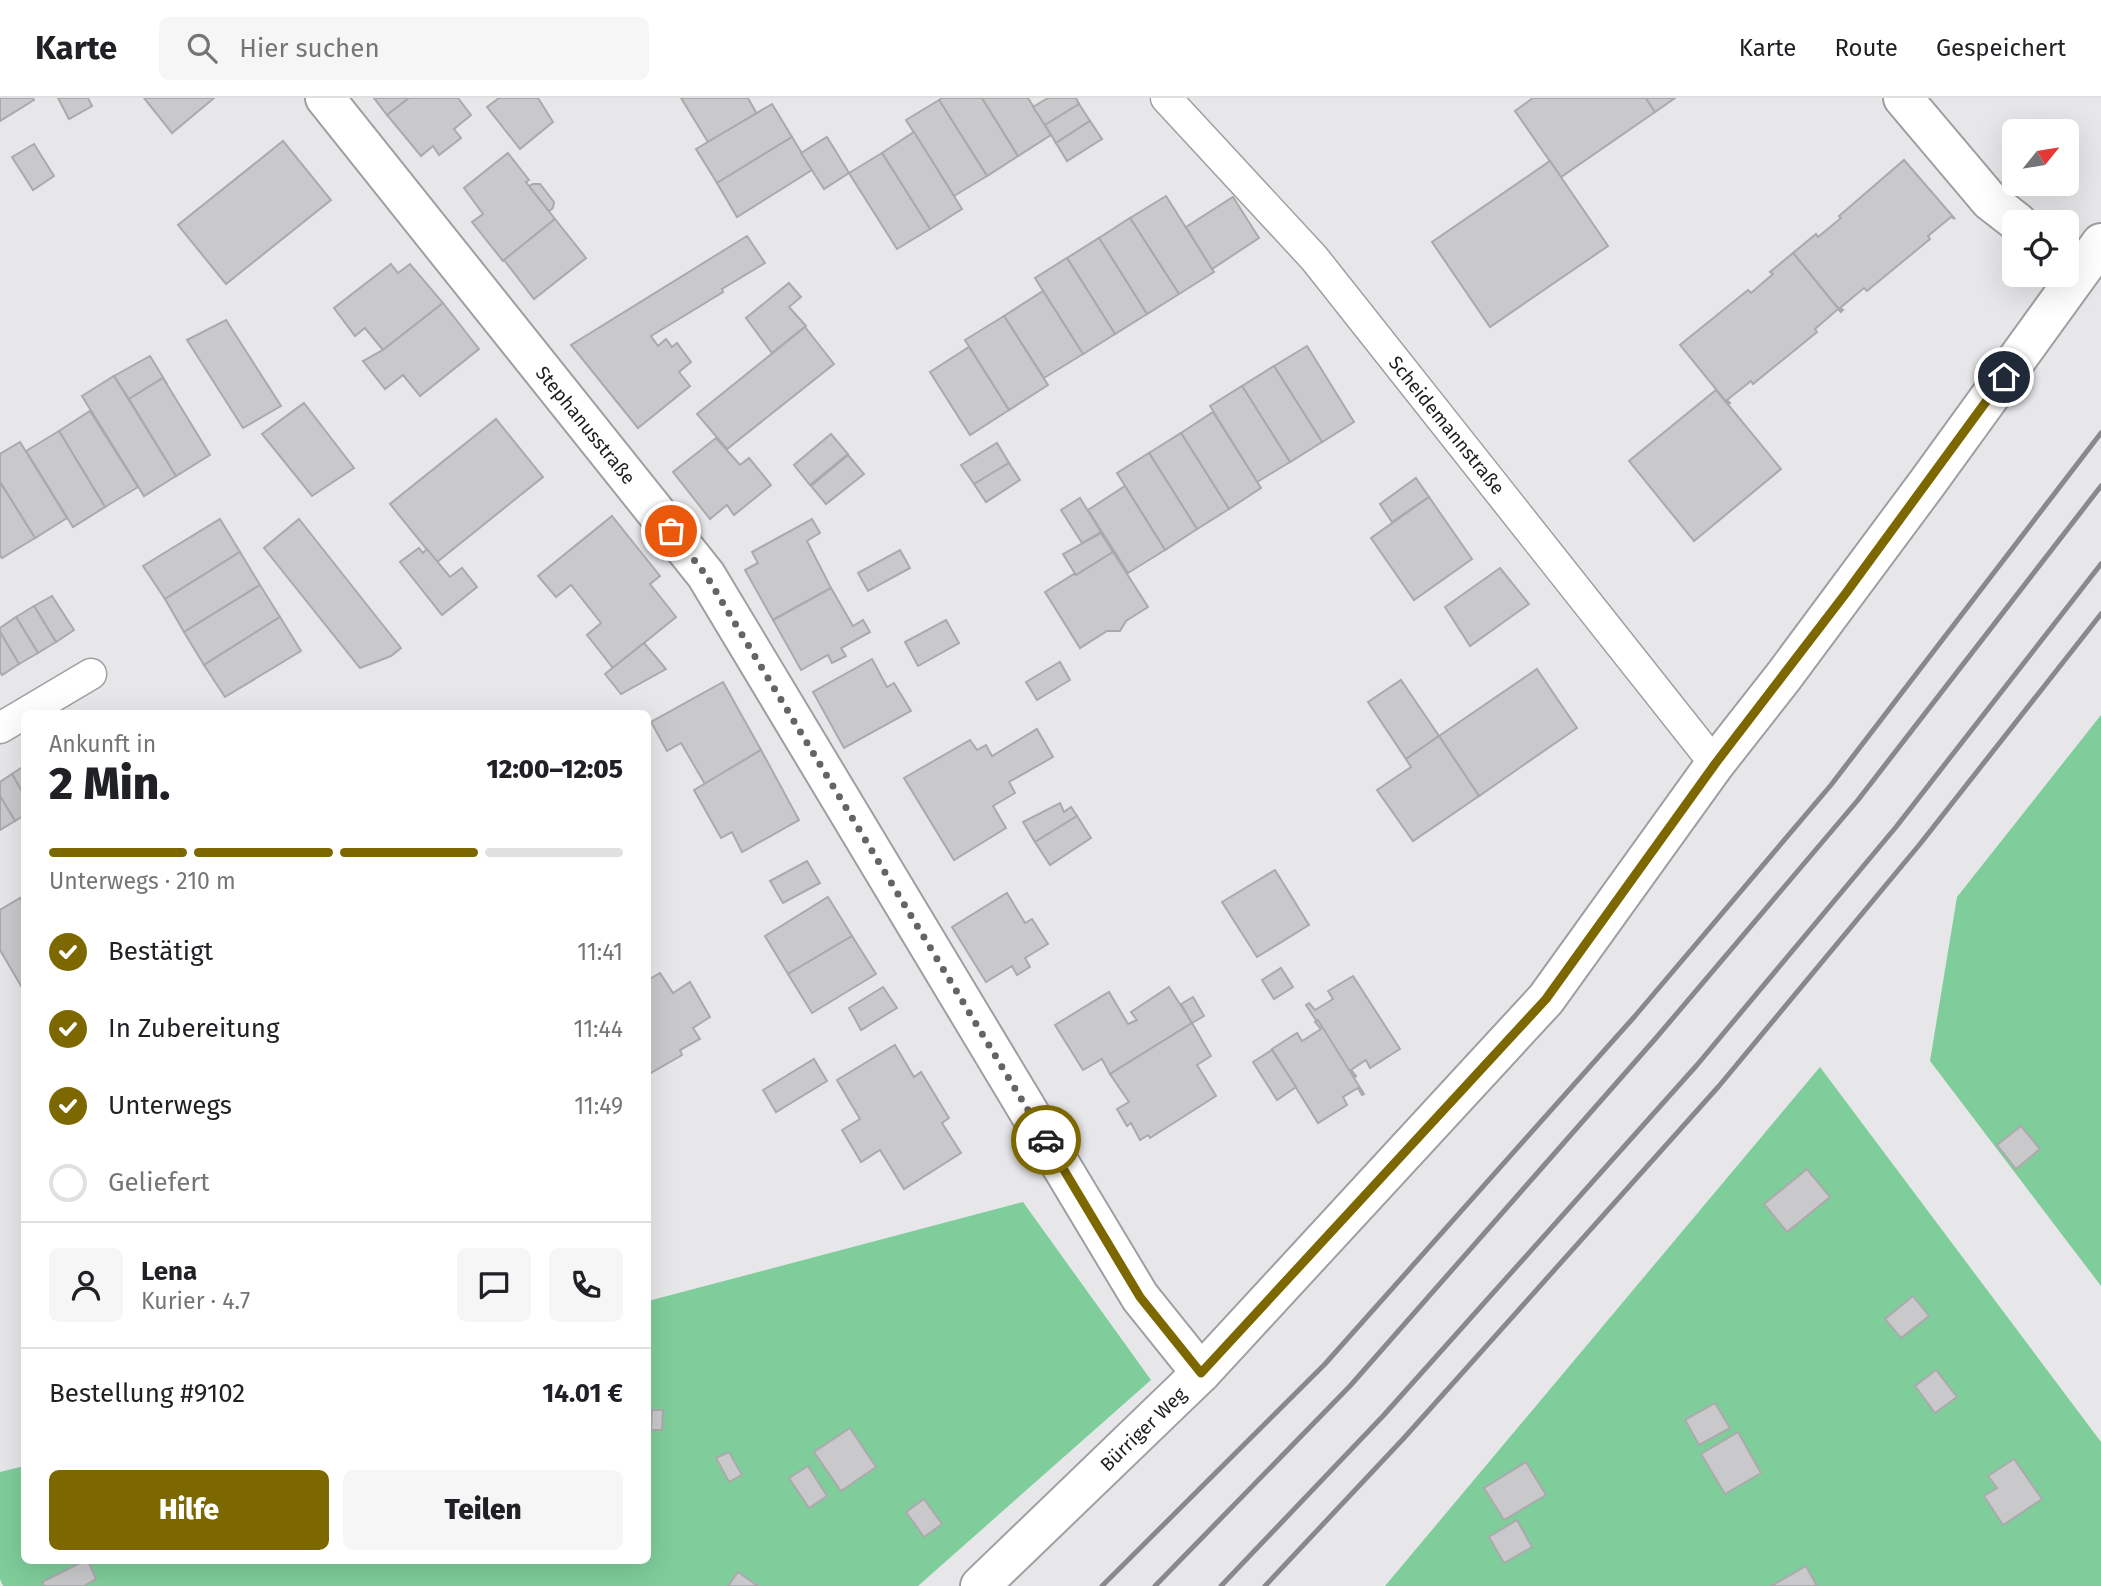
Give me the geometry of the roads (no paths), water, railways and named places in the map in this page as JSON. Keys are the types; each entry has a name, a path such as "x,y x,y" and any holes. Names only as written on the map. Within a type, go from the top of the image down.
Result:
{"street":[{"name":"Stephanusstraße","path":"325,98 706,575 1140,1297 1201,1373"},
{"path":"1903,98 1990,201 2002,210"},
{"name":"Bürriger Weg","path":"980,1586 1201,1373 1546,999 1715,764 1928,482 2083,258"}],"lane":[{"name":"Scheidemannstraße","path":"1166,98 1314,258 1715,764"},
{"path":"31,710 92,674"},
{"path":"0,728 21,716"}],"railway":[{"path":"1102,1586 1325,1364 1635,1016 1831,785 2101,433"},
{"path":"1155,1586 1350,1386 1656,1038 1858,800 2101,486"},
{"path":"1221,1586 1383,1416 1697,1065 1896,827 2101,564"},
{"path":"1265,1586 1404,1438 1719,1086 1920,844 2101,614"}]}
